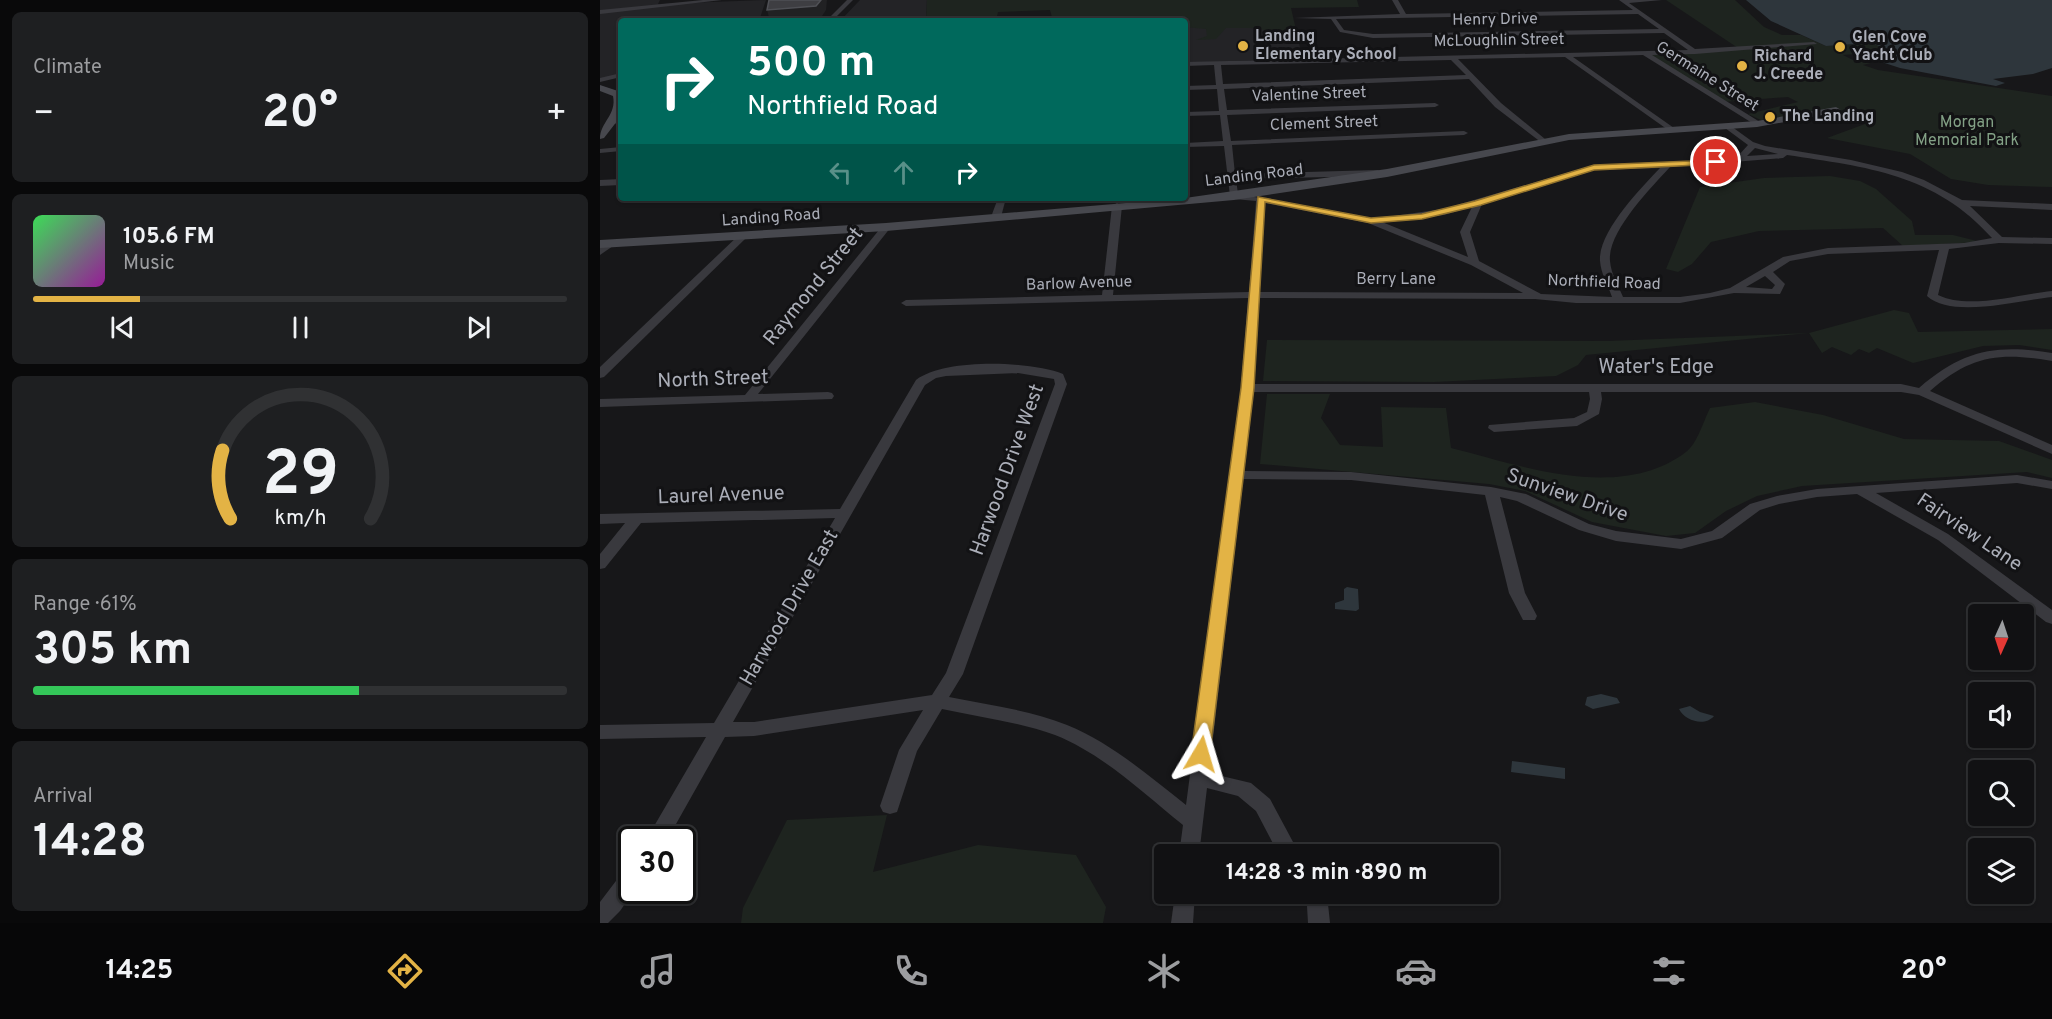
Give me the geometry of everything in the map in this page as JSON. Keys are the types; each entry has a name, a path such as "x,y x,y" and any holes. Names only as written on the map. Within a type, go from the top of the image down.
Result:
{"street":[{"path":"600,12 719,0"},
{"path":"832,18 850,0"},
{"path":"1395,0 1403,15"},
{"path":"1623,1 1659,0"},
{"path":"1623,1 1695,52"},
{"path":"1297,18 1640,12"},
{"name":"Henry Drive","path":"1332,17 1339,29 1357,35 1490,34 1497,37 1667,31"},
{"path":"1497,37 1509,54"},
{"name":"McLoughlin Street","path":"1188,64 1509,54 1695,52 1814,44"},
{"path":"1500,47 1509,54"},
{"name":"Germaine Street","path":"1643,52 1757,124"},
{"path":"1565,54 1671,130"},
{"path":"1451,56 1498,105 1542,141"},
{"path":"1216,63 1234,196"},
{"path":"600,80 618,76"},
{"path":"1188,88 1471,77"},
{"path":"600,88 618,94"},
{"name":"Valentine Street","path":"1188,114 1435,105"},
{"name":"Landing Road","path":"1188,200 1234,196 1387,173 1542,141 1757,124 1836,110"},
{"path":"600,136 616,121"},
{"path":"1728,126 1754,145 1862,163 1904,174 1938,187 1987,224 1999,240"},
{"name":"Clement Street","path":"1188,145 1464,133"},
{"path":"1740,159 1754,145"},
{"path":"600,151 618,149"},
{"path":"1371,221 1422,217 1478,203 1594,168 1810,155"},
{"path":"1619,300 1606,267 1607,248 1613,233 1668,164"},
{"path":"1233,177 1387,173"},
{"path":"600,183 618,182"},
{"name":"Northfield Road","path":"1234,196 1261,198 1371,221 1475,263 1539,297 1619,300 1698,298 1734,290 1787,259 1828,251 1945,247 1999,240 2052,241"},
{"path":"1190,844 1247,388 1252,295 1261,198"},
{"path":"996,217 1001,201"},
{"name":"Landing Road","path":"603,247 886,227 1176,201"},
{"path":"1475,263 1465,232 1478,203"},
{"path":"1962,203 2052,207"},
{"path":"1107,298 1117,206"},
{"name":"Raymond Street","path":"749,398 886,227"},
{"path":"600,375 742,237"},
{"path":"1945,247 1932,296 1943,303 1964,304 2052,294"},
{"path":"1734,290 1766,294 1776,292 1780,284 1765,270"},
{"name":"Berry Lane","path":"1252,295 1539,297"},
{"name":"Barlow Avenue","path":"906,303 1252,295"},
{"path":"1922,392 1945,370 1990,352 2027,352 2052,357"},
{"name":"Harwood Drive West","path":"927,378 954,371 1043,370 1059,377 1061,384 954,674 937,701"},
{"name":"Harwood Drive East","path":"664,826 912,394 927,378"},
{"path":"1494,428 1577,422 1587,418 1593,414 1596,399 1594,387"},
{"name":"Water's Edge","path":"1247,388 1838,387 1922,392 2052,450"},
{"name":"North Street","path":"600,403 828,396"},
{"name":"Sunview Drive","path":"1236,475 1351,476 1491,491 1521,496 1584,527 1616,536 1681,544 1717,535 1755,507 1777,500 1858,489 2017,479 2052,485"},
{"name":"Fairview Lane","path":"1858,489 1943,537 2052,618"},
{"path":"1491,491 1517,593 1529,616"},
{"name":"Laurel Avenue","path":"600,519 844,513"},
{"path":"600,564 638,518"},
{"path":"890,806 908,750 937,701"},
{"path":"600,732 754,729 937,701 1015,717 1061,730 1116,760 1193,822"},
{"path":"1198,778 1244,789 1263,805 1284,844"},
{"path":"600,915 618,897"},
{"path":"1182,923 1184,904"},
{"path":"1317,904 1319,923"}],"shaded area":[{"path":"600,0 660,0 658,4 766,0 760,18 618,18 618,76 600,79"},
{"path":"860,0 927,0 926,18 843,18"},
{"path":"1746,0 2052,0 2052,68 2033,74 1993,79 2005,83 1996,86 1900,68 1857,54 1891,51 1872,43 1826,46 1771,21"},
{"name":"Landing Elementary School","path":"1294,25 1303,58 1188,63 1188,27"},
{"path":"1347,587 1358,589 1359,609 1356,611 1335,609 1335,603 1344,600 1344,589"},
{"path":"1601,694 1617,698 1620,703 1593,709 1585,705 1587,697"},
{"path":"1690,706 1714,716 1701,722 1690,719 1679,709"},
{"path":"1512,761 1565,768 1565,779 1511,772"}],"green space":[{"path":"927,0 1357,0 1359,7 1291,8 1297,34 1251,28 1226,28 1216,39 1196,40 1207,36 1206,29 1188,27 1188,18 1052,18 1050,10 998,12 997,18 926,18"},
{"name":"Morgan Memorial Park","path":"1666,0 1735,0 1764,27 1782,35 1801,35 1826,46 1875,43 1892,51 1843,55 1855,61 1871,63 1863,65 1878,70 2052,96 2052,187 1988,185 1951,179 1910,154 1827,138 1865,124 1837,109 1763,121 1748,114 1798,102 1788,97 1723,102 1644,53 1738,48"},
{"path":"1830,176 1860,181 1876,189 1912,221 1915,235 1953,235 1981,242 1903,246 1883,228 1759,231 1711,242 1692,264 1678,272 1666,269 1700,187 1764,178"},
{"path":"1894,310 1909,313 1918,332 2052,329 2052,350 2019,345 1983,346 1913,363 1877,348 1869,353 1859,349 1851,355 1832,347 1822,353 1809,333"},
{"path":"1809,333 1586,355 1578,365 1556,376 1434,382 1263,381 1267,340 1608,341"},
{"path":"1267,394 1330,394 1321,418 1340,445 1383,447 1381,407 1446,408 1451,448 1571,476 1632,475 1660,467 1690,448 1710,408 1755,402 1823,415 1904,439 1999,441 2052,460 2052,478 2027,472 1802,486 1757,496 1726,511 1695,533 1666,536 1592,522 1525,491 1489,484 1260,464"},
{"path":"887,815 873,872 978,845 1076,855 1106,907 1103,923 741,923 743,908 787,820"}],"building":[{"path":"769,0 821,0 816,6 767,10"}],"place":[{"name":"Landing Elementary School","path":"1243,46"},
{"name":"Glen Cove Yacht Club","path":"1840,47"},
{"name":"Richard J. Creede","path":"1742,66"},
{"name":"The Landing","path":"1770,117"}],"route":[{"path":"1201,754 1247,388 1252,295 1261,198 1371,221 1422,217 1478,203 1594,168 1716,162"}]}
